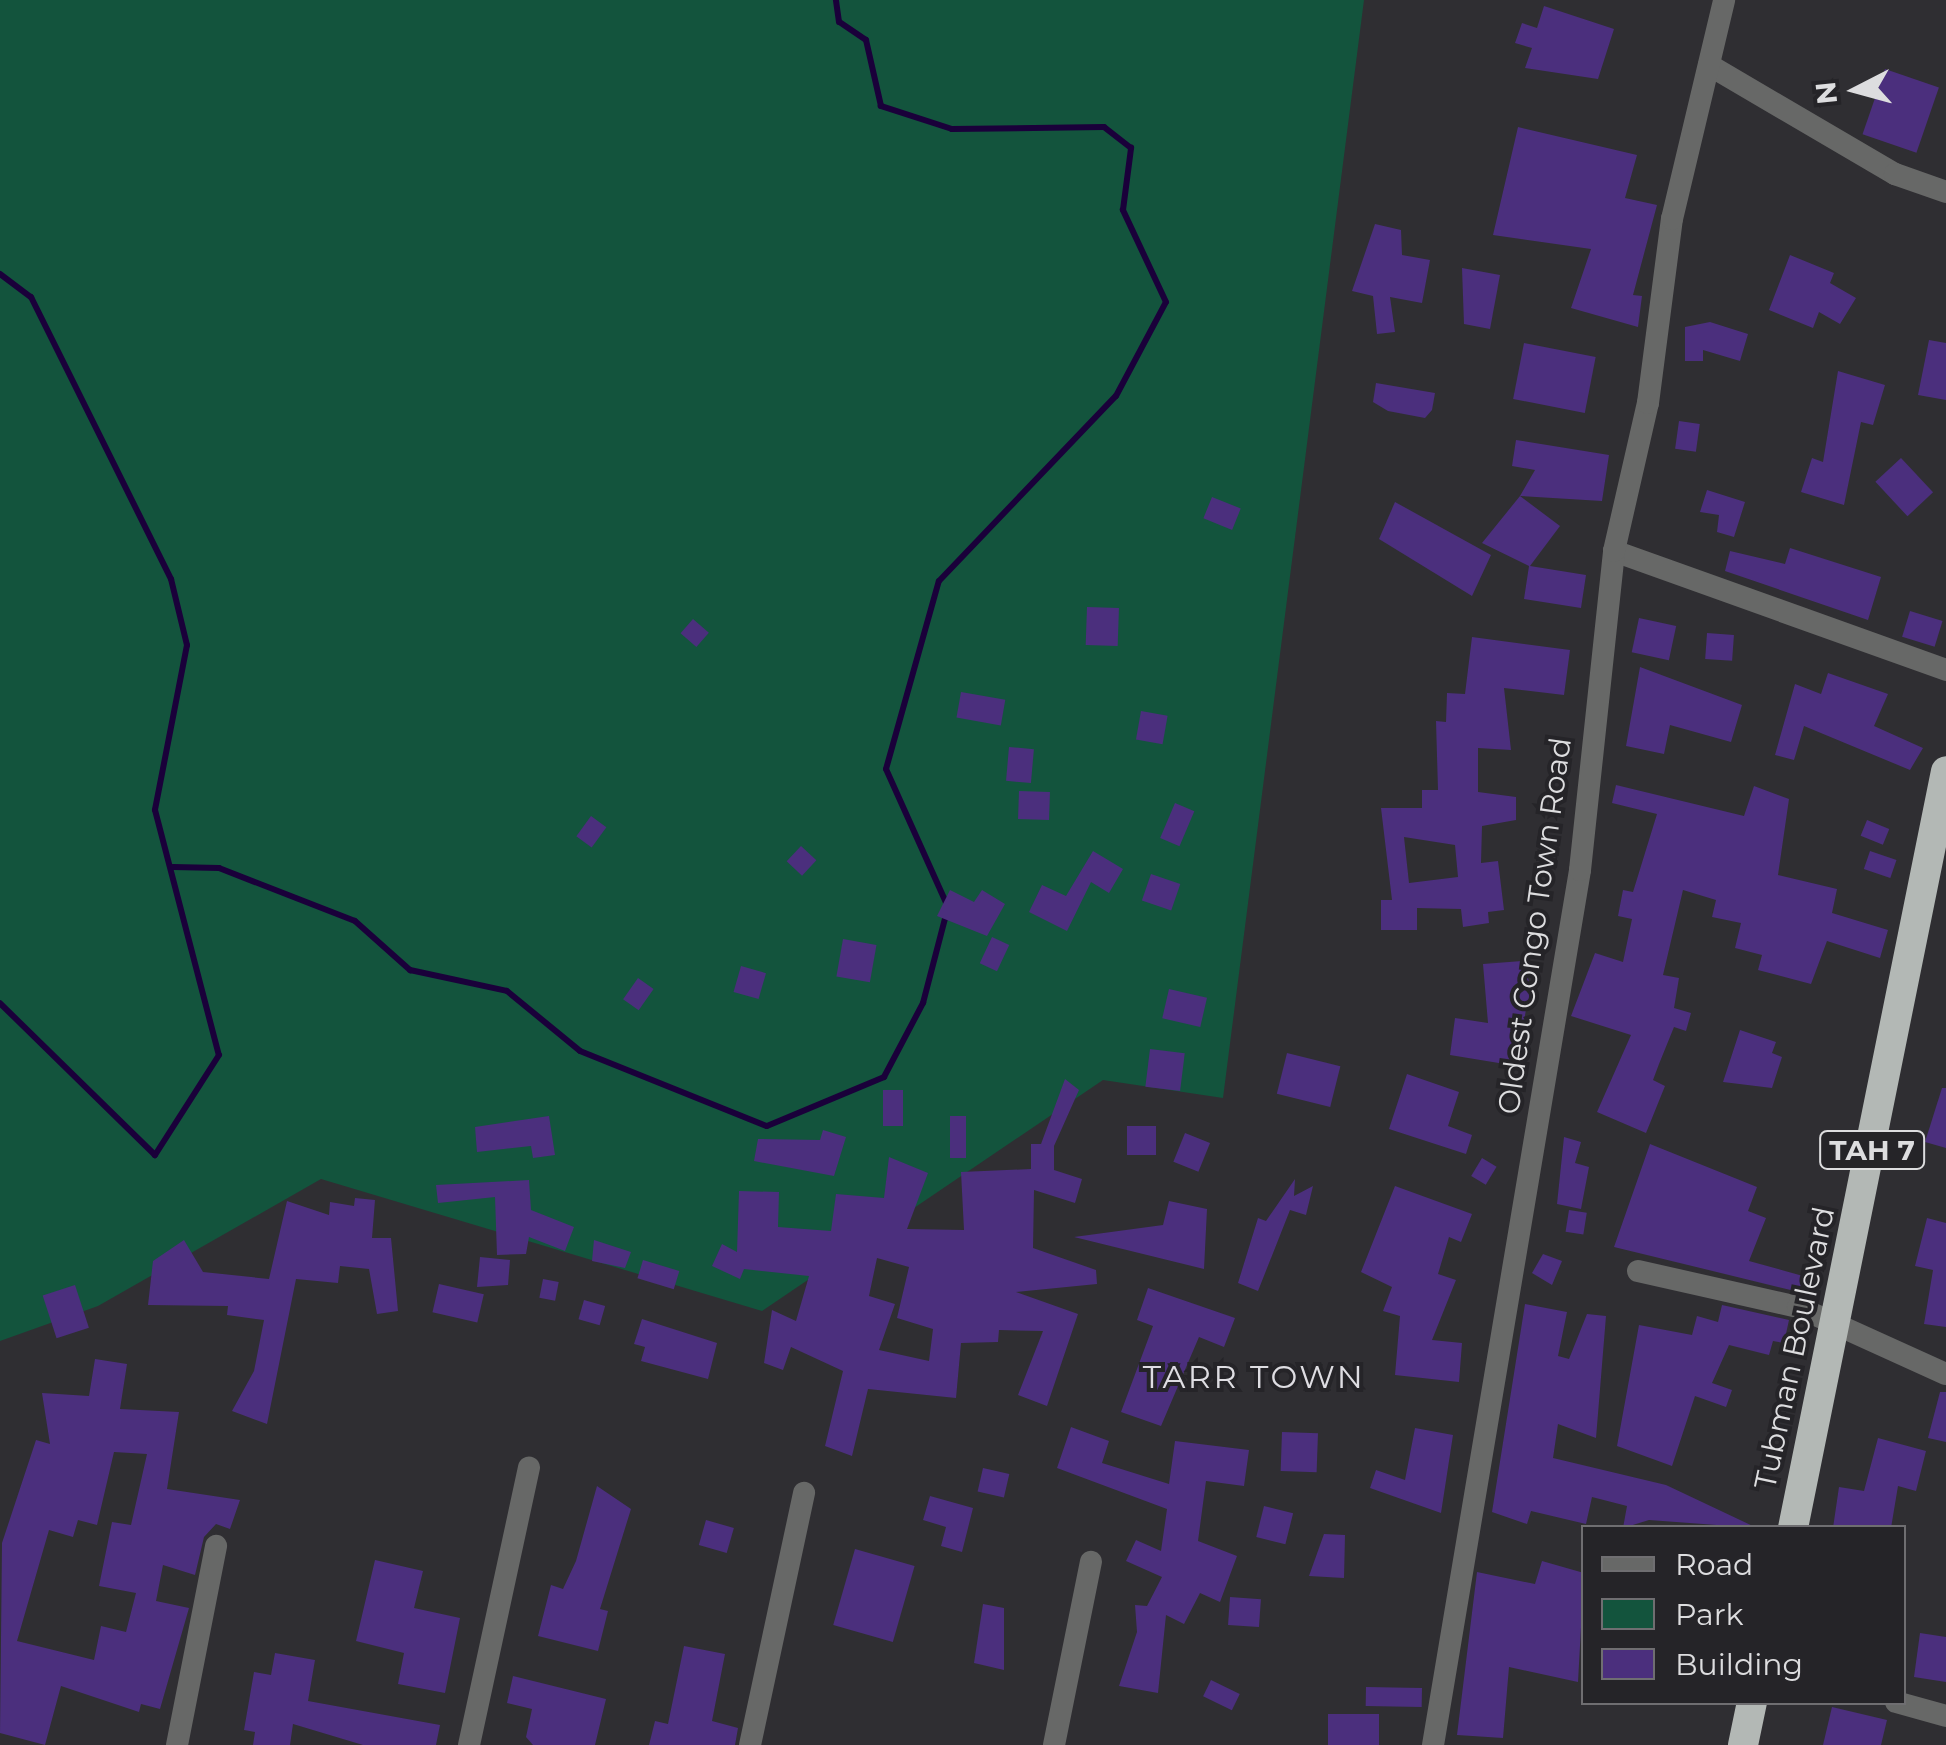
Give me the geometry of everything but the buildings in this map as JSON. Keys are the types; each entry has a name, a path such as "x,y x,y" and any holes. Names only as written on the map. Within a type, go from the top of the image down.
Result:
{"highway":[{"name":"Tubman Boulevard","path":"1794,1525 1839,1332 1946,771"},
{"path":"1742,1745 1751,1705"}],"street":[{"name":"Oldest Congo Town Road","path":"1432,1745 1580,870 1614,551 1724,0"},
{"path":"1709,64 1895,174 1946,192"},
{"path":"1614,551 1946,670"},
{"path":"1638,1271 1798,1307 1839,1332 1946,1374"},
{"path":"468,1745 529,1467"},
{"path":"750,1745 804,1493"},
{"path":"177,1745 216,1546"},
{"path":"1054,1745 1091,1562"},
{"path":"1906,1705 1946,1716"}],"green space":[{"path":"0,0 1364,0 1223,1098 1103,1080 762,1311 321,1179 98,1306 0,1341"}],"waterway":[{"path":"173,867 219,868 355,921 410,970 507,991 580,1051 767,1126 884,1077 923,1003 948,907 886,769 939,581 1116,396 1166,302 1123,210 1131,148 1104,127 952,129 881,106 866,40 839,22 836,0"},
{"path":"0,274 31,297 171,579 187,645 155,810 219,1055 155,1155 0,1003"}],"district":[{"name":"TARR TOWN","path":"1254,1377"}]}
